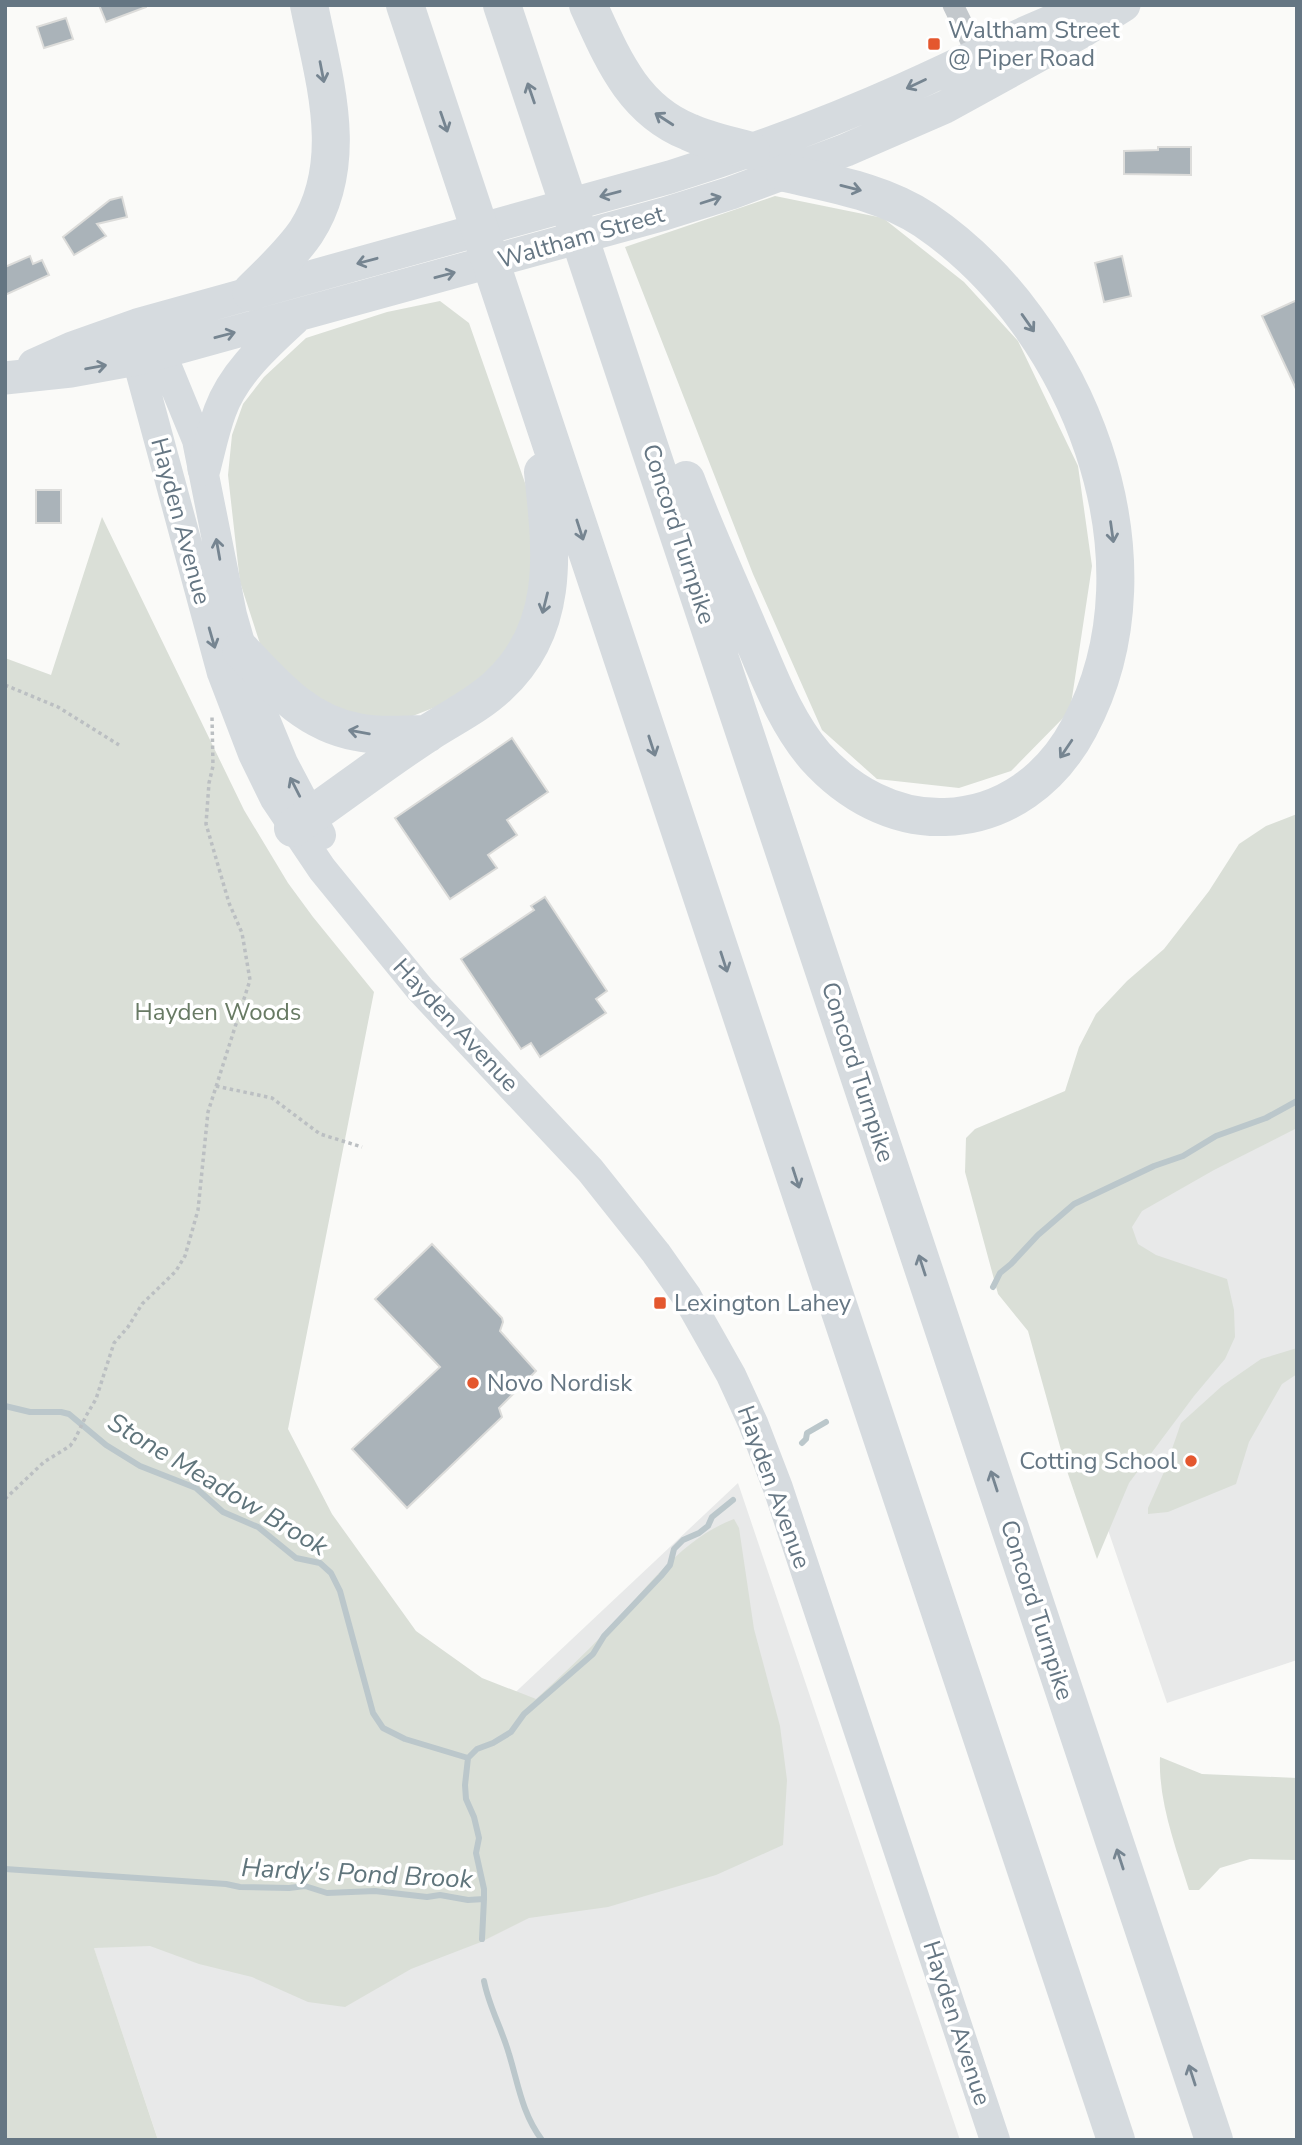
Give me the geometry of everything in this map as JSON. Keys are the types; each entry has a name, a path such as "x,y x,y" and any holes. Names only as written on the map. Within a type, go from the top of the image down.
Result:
{"highway":[{"path":"251,292 306,231 318,209 329,171 332,146 330,118 309,5"},
{"path":"405,5 1116,2140"},
{"name":"Concord Turnpike","path":"502,5 1214,2140"},
{"path":"589,5 620,71 648,107 687,132 751,151"},
{"path":"613,336 670,441 784,709 817,757 843,782 872,801 926,817 958,816 991,808 1020,795 1045,775 1069,747 1091,705 1109,653 1115,614 1116,566 1110,516 1101,477 1083,422 1058,370 1024,318 996,284 950,239 926,221 888,200 847,187 785,173"},
{"path":"302,822 476,703 498,686 524,656 542,615 549,583 550,540 533,390"},
{"path":"241,650 286,697 305,712 325,722 358,733 427,734"}],"main road":[{"name":"Waltham Street","path":"6,377 71,371 148,356 681,209 785,173 904,126 984,68 1021,33 1124,5"},
{"name":"Waltham Street","path":"6,377 72,348 138,325 662,180 751,151 890,95 984,68"},
{"path":"204,469 220,410 231,389 257,354 300,314"}],"street":[{"path":"953,5 984,68"},
{"path":"138,325 148,356"},
{"name":"Hayden Avenue","path":"148,356 188,414 204,469 218,550 241,650 302,822"},
{"name":"Hayden Avenue","path":"148,356 222,673 262,774 302,822 375,933 420,989 620,1204 687,1297 731,1376 778,1488 995,2140"}],"path":[{"path":"5,685 58,707 119,745"},
{"path":"5,1499 44,1462 70,1446 96,1399 112,1349 137,1310 176,1271 185,1256 198,1210 208,1112 250,980 242,933 229,903 206,824 213,766 212,715"},
{"path":"216,1086 272,1098 320,1134 362,1147"}],"shaded area":[{"name":"Cotting School","path":"1297,1080 1297,1660 1167,1703 1017,1263"},
{"path":"738,1483 960,2140 158,2140 28,1751 5,1566 454,1750"}],"green space":[{"path":"775,196 883,218 964,282 1018,341 1078,466 1092,566 1070,711 1011,771 959,788 877,779 822,730 753,574 625,247"},
{"path":"440,301 469,323 538,520 537,594 508,653 466,695 395,723 324,712 264,656 240,582 228,475 232,435 243,404 264,377 306,338 387,312"},
{"name":"Hayden Woods","path":"102,517 244,810 288,883 374,992 288,1429 332,1514 416,1631 482,1678 536,1699 681,1552 697,1539 734,1519 739,1528 754,1629 780,1726 787,1780 783,1845 716,1875 608,1907 529,1918 481,1942 411,1969 345,2007 308,2002 252,1977 199,1964 150,1946 94,1948 158,2140 5,2140 5,658 51,675"},
{"path":"1297,814 1297,1128 1214,1170 1142,1211 1132,1227 1138,1244 1156,1255 1227,1279 1234,1310 1235,1337 1225,1359 1129,1483 1097,1559 1066,1468 1028,1331 998,1294 965,1172 966,1138 975,1129 1065,1091 1079,1047 1096,1014 1127,981 1164,949 1209,891 1239,844 1266,826"},
{"path":"1297,1348 1297,1374 1282,1384 1249,1442 1236,1484 1168,1512 1148,1514 1181,1423 1222,1386 1261,1359"},
{"path":"1160,1757 1202,1774 1297,1778 1297,1860 1250,1859 1220,1868 1199,1890 1189,1890 1165,1807"}],"building":[{"path":"99,5 146,5 146,7 106,22"},
{"path":"66,18 73,39 44,48 37,27"},
{"path":"1158,147 1191,147 1191,175 1124,174 1124,151 1158,150"},
{"path":"122,197 127,217 97,224 106,236 74,255 63,237 110,200"},
{"path":"30,256 33,264 42,260 49,275 5,295 5,267"},
{"path":"1122,256 1131,296 1104,302 1095,263"},
{"path":"1297,300 1297,391 1262,316"},
{"path":"36,490 61,490 61,523 36,523"},
{"path":"512,738 548,792 507,820 517,835 488,855 497,868 450,899 395,818"},
{"path":"545,897 607,991 596,999 606,1013 540,1057 531,1043 521,1049 461,959 534,910 531,906"},
{"name":"Novo Nordisk","path":"432,1244 502,1318 500,1331 536,1371 499,1408 502,1417 407,1508 352,1449 440,1367 375,1299"}],"waterway":[{"path":"993,1287 1000,1273 1074,1204 1154,1166 1183,1156 1216,1136 1266,1118 1297,1101"},
{"name":"Stone Meadow Brook","path":"5,1406 30,1412 69,1414 106,1445 140,1466 196,1488 223,1512 258,1527 296,1558 320,1563 331,1573 340,1591 373,1713 383,1728 405,1739 468,1758"},
{"path":"802,1443 807,1433 826,1422"},
{"name":"Hardy's Pond Brook","path":"5,1869 240,1887 305,1886 327,1893 375,1891 427,1897 440,1895 468,1900 484,1899 476,1853 479,1838 466,1799 468,1758 477,1749 511,1732 524,1714 593,1654 604,1636 670,1565 674,1549 683,1540 708,1526 712,1517 733,1500"},
{"path":"482,1939 484,1899"},
{"path":"484,1981 525,2109 542,2140"}],"place":[{"name":"Waltham Street @ Piper Road","path":"934,44"},
{"name":"Lexington Lahey","path":"660,1303"},
{"name":"Novo Nordisk","path":"473,1383"},
{"name":"Cotting School","path":"1191,1461"}]}
